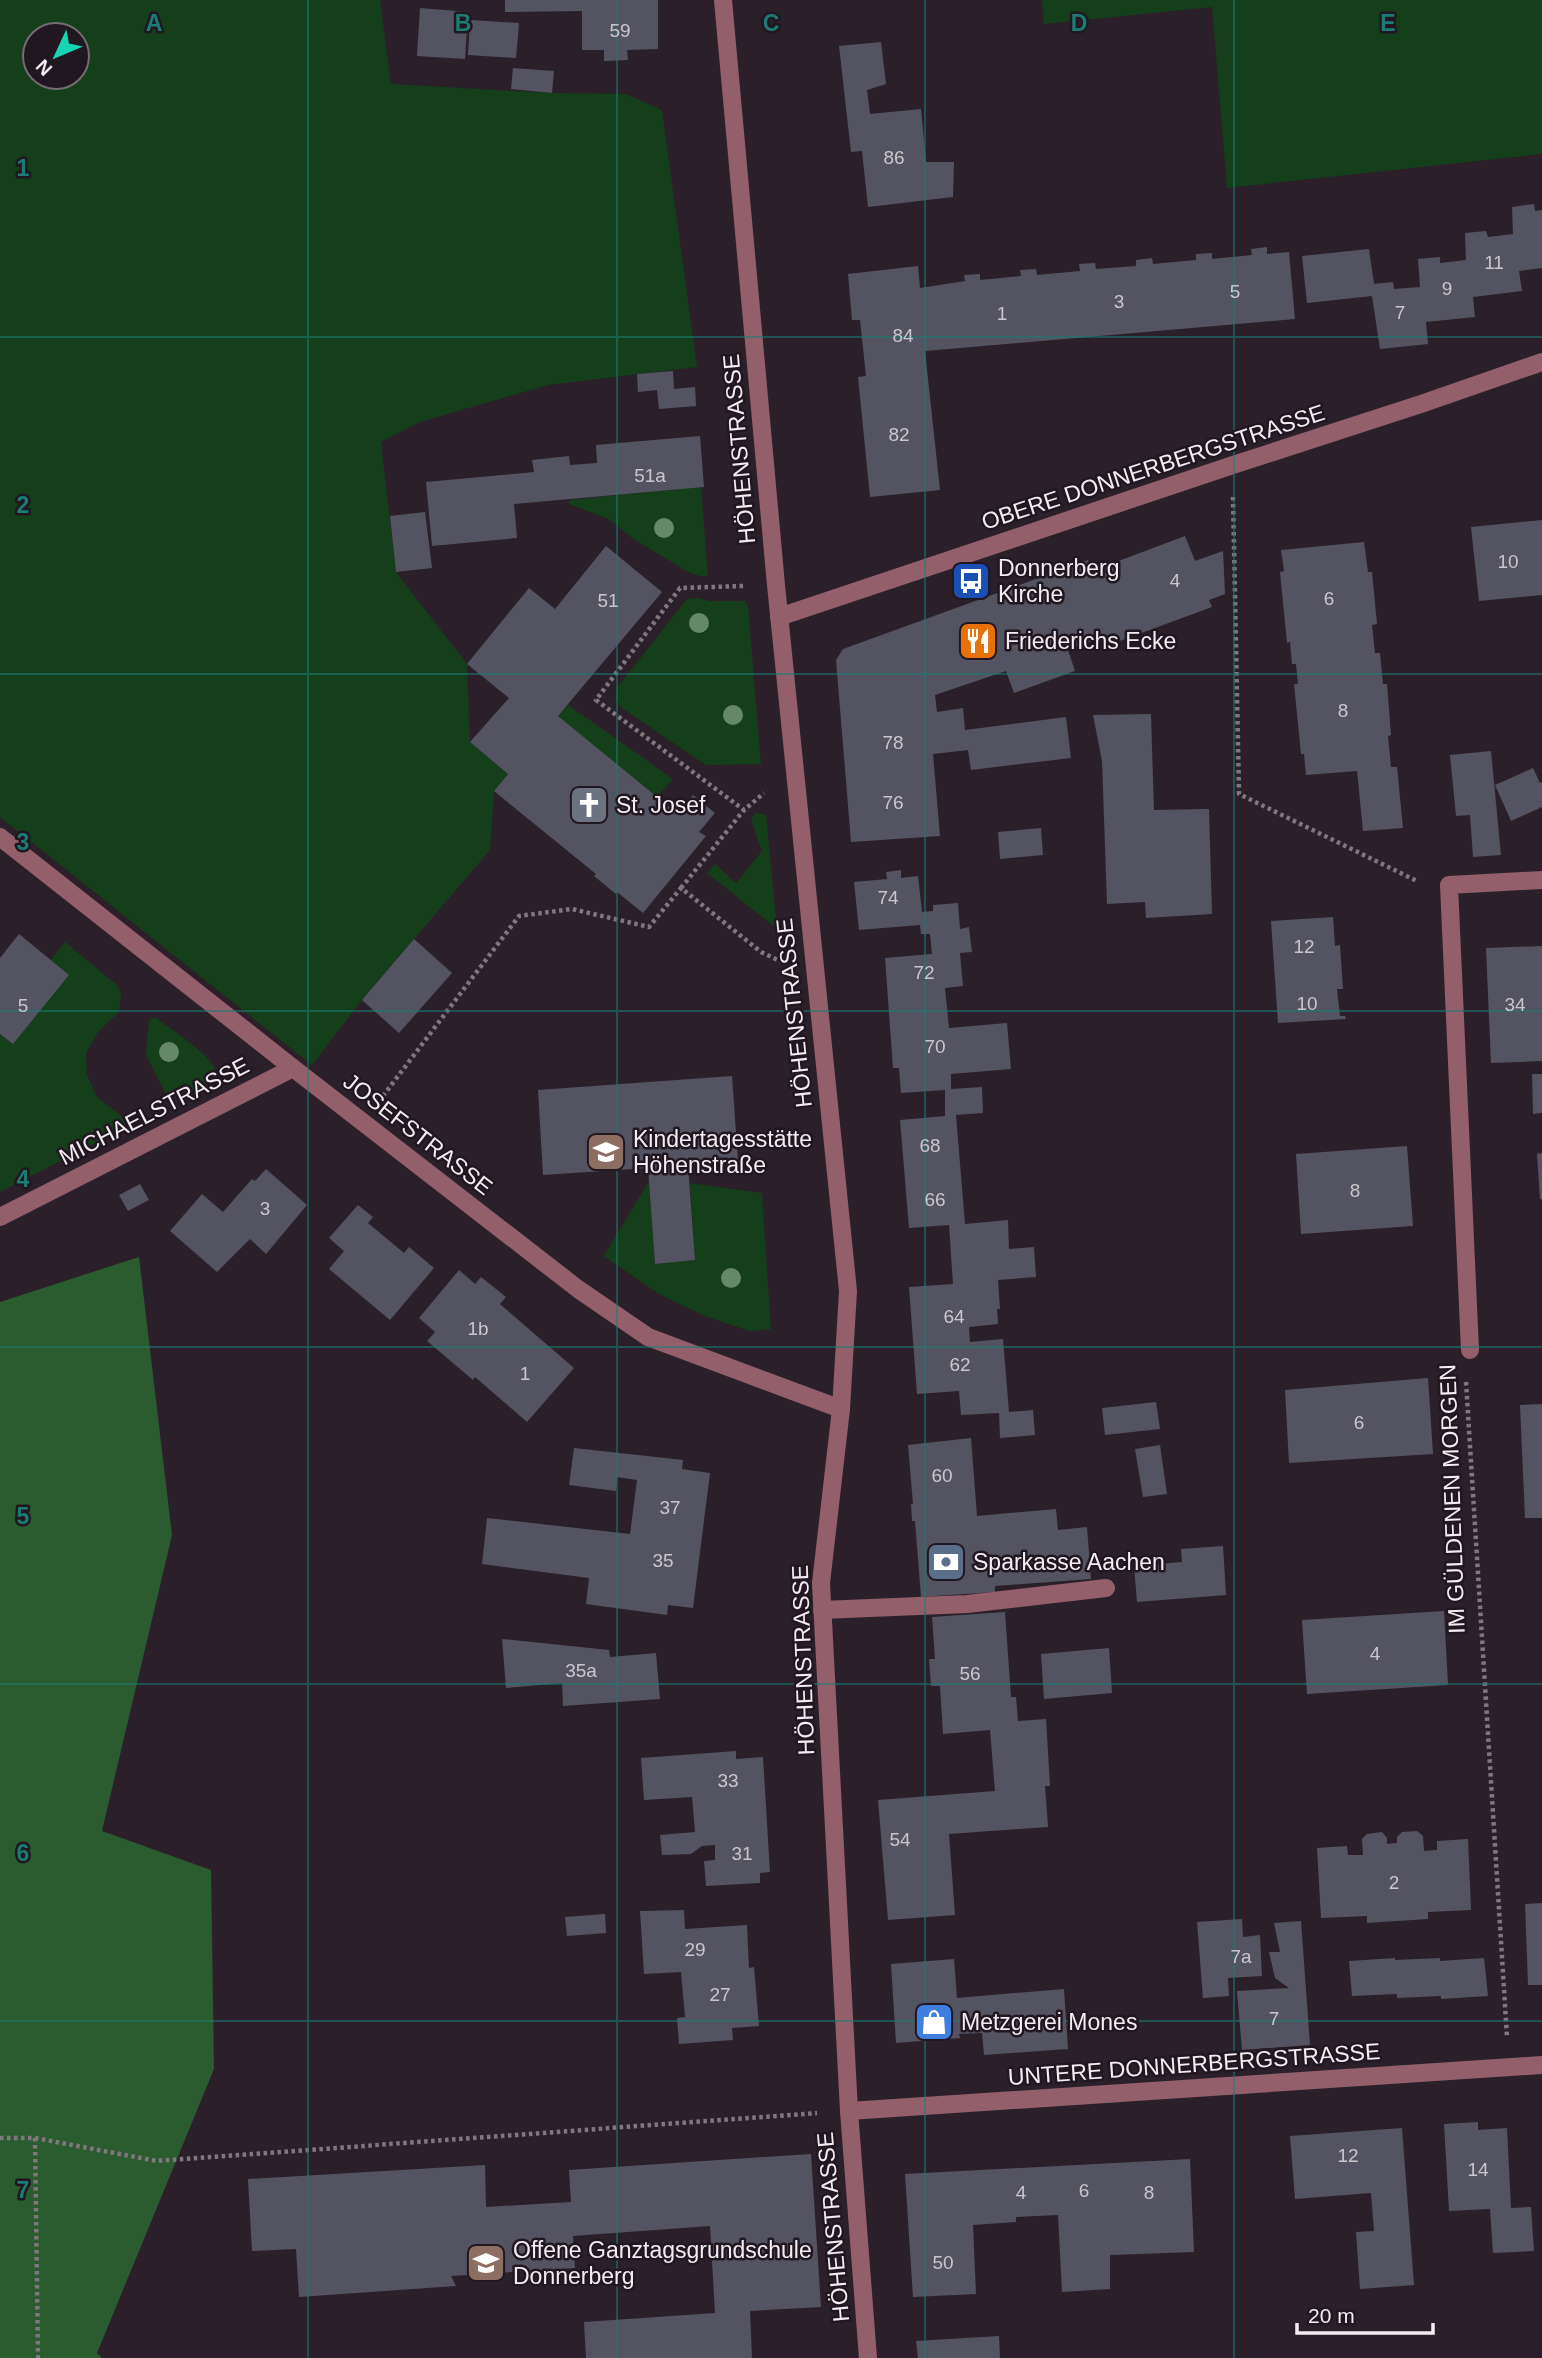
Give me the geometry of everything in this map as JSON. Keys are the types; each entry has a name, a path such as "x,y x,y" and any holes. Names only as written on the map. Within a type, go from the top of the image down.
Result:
{"street":[{"name":"HÖHENSTRASSE","path":"723,0 779,618 848,1291 841,1409 821,1583 849,2111 868,2358"},
{"name":"OBERE DONNERBERGSTRASSE","path":"779,618 1542,362"},
{"name":"JOSEFSTRASSE","path":"0,837 293,1069 578,1289 648,1336 841,1409"},
{"path":"1449,885 1542,880"},
{"name":"IM GÜLDENEN MORGEN","path":"1449,885 1470,1350"},
{"name":"MICHAELSTRASSE","path":"0,1217 293,1069"},
{"path":"822,1610 967,1604 1106,1588"},
{"name":"UNTERE DONNERBERGSTRASSE","path":"849,2111 1542,2065"}],"path":[{"path":"1233,465 1239,794 1414,881 1449,885"},
{"path":"744,810 596,700 680,587 776,584"},
{"path":"370,1092 383,1096 519,916 572,909 649,927 744,810 794,768"},
{"path":"681,888 761,952 815,976"},
{"name":"IM GÜLDENEN MORGEN","path":"1470,1350 1466,1382 1508,2068"},
{"path":"0,2138 35,2138 157,2161 849,2111"},
{"path":"35,2138 38,2358"}],"green space":[{"path":"0,0 380,0 391,84 552,93 626,94 662,110 697,367 548,385 420,422 381,442 396,572 467,664 470,742 508,774 494,791 490,850 362,1000 312,1065 0,817"},
{"path":"1042,0 1542,0 1542,154 1227,188 1212,7 1044,24"},
{"path":"701,487 708,576 688,572 632,538 609,519 569,504 569,500"},
{"path":"687,599 710,601 745,601 748,606 761,764 706,765 622,708 615,699 617,688"},
{"path":"567,704 673,779 657,797 558,716"},
{"path":"756,813 766,815 777,929 707,873 715,864 736,883 762,851 751,819"},
{"path":"65,942 118,986 121,993 119,1012 98,1032 86,1053 87,1075 97,1097 127,1120 129,1126 0,1192 0,1034 13,1044 68,975 51,960"},
{"path":"155,1017 208,1059 216,1074 212,1079 195,1090 168,1098 146,1055 149,1020"},
{"path":"649,1181 655,1264 695,1260 690,1183 762,1193 771,1329 750,1331 705,1316 659,1294 604,1256"},
{"path":"139,1257 172,1535 102,1831 211,1870 214,2069 97,2353 102,2358 0,2358 0,1302"}],"building":[{"path":"505,0 658,0 658,49 627,50 628,60 604,61 604,50 582,50 582,11 505,12"},
{"path":"420,8 468,12 465,59 417,56"},
{"path":"470,20 519,23 516,58 468,55"},
{"path":"881,42 886,84 867,90 870,114 921,109 926,162 954,162 953,197 868,207 862,151 851,152 839,46"},
{"path":"513,68 554,71 552,93 511,89"},
{"path":"1534,204 1535,211 1542,210 1542,268 1519,271 1522,291 1473,297 1475,317 1426,322 1428,344 1380,349 1372,296 1307,303 1302,256 1369,249 1374,284 1393,282 1394,289 1420,287 1418,259 1440,257 1440,263 1466,260 1465,233 1486,231 1488,237 1513,234 1512,207"},
{"path":"1267,247 1267,254 1289,252 1295,319 925,351 940,490 870,497 858,377 866,376 860,320 852,320 848,274 918,266 920,288 965,281 964,275 980,274 980,280 1021,276 1020,270 1036,269 1037,275 1080,271 1079,264 1095,263 1096,269 1136,266 1136,260 1152,258 1153,264 1196,260 1196,254 1212,253 1212,259 1252,255 1251,249"},
{"path":"673,371 674,389 695,387 696,406 659,409 657,390 638,392 637,374"},
{"path":"700,436 704,487 514,504 517,538 432,546 426,482 534,472 532,460 569,456 570,465 597,463 596,445"},
{"path":"425,512 432,568 396,572 390,516"},
{"path":"1542,520 1542,595 1479,601 1471,527"},
{"path":"1185,536 1195,561 1223,551 1225,594 1209,600 1212,607 1117,642 1114,633 1068,650 1075,671 1014,693 1006,671 935,695 937,712 963,708 965,730 1066,717 1071,758 971,770 968,750 933,754 940,836 851,842 836,660 843,649 1088,560 1092,571"},
{"path":"1364,542 1368,572 1372,572 1377,624 1372,625 1375,653 1380,653 1383,684 1387,684 1391,767 1397,767 1403,828 1363,831 1357,771 1306,775 1304,754 1301,754 1294,684 1298,684 1296,664 1292,664 1290,642 1287,643 1280,572 1284,571 1281,550"},
{"path":"606,546 662,592 558,716 678,814 693,795 715,813 699,832 706,836 643,913 594,876 596,874 494,791 508,774 470,742 509,698 467,664 529,588 555,609"},
{"path":"1151,714 1154,810 1209,809 1212,914 1146,918 1145,902 1107,904 1102,761 1093,715"},
{"path":"1491,751 1501,855 1473,857 1470,815 1456,816 1450,755"},
{"path":"1533,768 1540,783 1542,782 1542,807 1511,821 1495,785"},
{"path":"1041,828 1043,855 1000,859 998,832"},
{"path":"901,870 901,878 918,876 922,912 933,911 933,905 958,903 960,929 969,927 972,952 960,953 963,986 945,988 949,1028 1007,1023 1011,1069 951,1074 951,1089 982,1087 983,1113 956,1115 965,1224 1008,1220 1009,1249 1034,1247 1036,1277 998,1280 998,1324 969,1327 970,1342 1003,1339 1009,1412 1033,1410 1035,1435 1000,1438 999,1413 961,1415 959,1391 917,1394 909,1287 953,1284 949,1225 909,1228 900,1120 945,1116 945,1090 901,1093 899,1068 893,1068 885,958 932,954 930,934 921,934 920,925 859,930 854,882 887,879 886,872"},
{"path":"1333,917 1335,946 1340,945 1343,989 1337,989 1340,1016 1345,1016 1346,1019 1278,1023 1271,921"},
{"path":"19,934 69,975 13,1044 0,1034 0,958"},
{"path":"414,939 452,973 399,1033 362,1000"},
{"path":"1542,946 1542,1061 1491,1063 1486,948"},
{"path":"1532,1074 1542,1074 1542,1113 1533,1114"},
{"path":"732,1076 738,1161 688,1165 695,1260 655,1264 648,1168 543,1175 538,1090"},
{"path":"1407,1146 1413,1226 1301,1234 1296,1154"},
{"path":"1542,1153 1542,1199 1540,1199 1537,1154"},
{"path":"266,1169 307,1205 266,1254 250,1239 217,1272 170,1231 202,1194 223,1212 252,1179 255,1181"},
{"path":"140,1184 149,1200 128,1211 119,1195"},
{"path":"358,1205 373,1217 368,1223 404,1253 409,1247 434,1268 390,1320 329,1269 344,1251 329,1238"},
{"path":"459,1270 475,1284 481,1277 506,1297 500,1304 574,1368 527,1422 475,1377 473,1380 427,1341 435,1332 419,1318"},
{"path":"1428,1378 1433,1454 1289,1463 1285,1390"},
{"path":"1156,1402 1160,1429 1105,1435 1102,1408"},
{"path":"1542,1404 1542,1518 1525,1518 1520,1405"},
{"path":"971,1438 977,1516 1056,1509 1058,1530 1087,1527 1091,1579 995,1586 995,1592 921,1597 915,1521 912,1521 908,1445"},
{"path":"1160,1445 1167,1494 1143,1497 1135,1449"},
{"path":"574,1448 683,1460 682,1469 710,1473 693,1608 668,1605 667,1615 586,1604 589,1578 482,1564 487,1518 630,1534 637,1480 617,1477 616,1491 569,1485"},
{"path":"1223,1546 1226,1595 1137,1602 1134,1566 1182,1562 1181,1549"},
{"path":"1444,1611 1448,1685 1307,1694 1302,1620"},
{"path":"1005,1612 1011,1697 1016,1697 1018,1721 1046,1719 1050,1786 1045,1786 1048,1827 949,1834 955,1915 888,1920 878,1800 995,1791 990,1730 943,1734 940,1686 931,1686 929,1659 935,1659 932,1617"},
{"path":"502,1639 609,1650 610,1657 656,1653 660,1699 563,1706 562,1683 506,1688"},
{"path":"1109,1648 1112,1693 1044,1699 1041,1654"},
{"path":"736,1751 736,1759 763,1757 770,1872 760,1873 760,1883 706,1886 704,1861 715,1860 715,1845 702,1846 691,1854 662,1855 660,1835 695,1832 692,1797 644,1800 641,1758"},
{"path":"1417,1831 1423,1836 1424,1851 1437,1850 1437,1841 1468,1839 1471,1910 1428,1912 1428,1919 1367,1923 1367,1916 1321,1918 1317,1848 1347,1846 1348,1855 1363,1855 1362,1839 1367,1834 1382,1832 1387,1838 1387,1844 1397,1843 1397,1837 1402,1832"},
{"path":"1542,1903 1542,1985 1528,1985 1525,1904"},
{"path":"684,1910 685,1929 747,1925 749,1968 754,1967 759,2026 732,2028 733,2040 679,2044 677,2018 685,2017 681,1972 644,1974 640,1911"},
{"path":"605,1914 606,1933 567,1936 565,1917"},
{"path":"1242,1919 1243,1937 1260,1935 1262,1976 1228,1978 1229,1996 1203,1998 1197,1922"},
{"path":"1301,1921 1310,2045 1242,2050 1237,1991 1289,1988 1275,1978 1269,1952 1280,1952 1274,1923"},
{"path":"1440,1958 1440,1961 1484,1958 1488,1996 1441,1999 1441,1996 1397,1998 1397,1994 1352,1996 1349,1961"},
{"path":"954,1959 957,1998 1064,1989 1068,2049 984,2055 982,2033 959,2034 960,2038 896,2043 891,1964"},
{"path":"1478,2122 1478,2130 1507,2128 1511,2208 1531,2207 1534,2251 1493,2253 1490,2209 1449,2211 1444,2124"},
{"path":"1402,2128 1414,2285 1360,2289 1356,2232 1374,2231 1371,2193 1295,2199 1290,2136"},
{"path":"811,2154 821,2307 750,2311 752,2358 586,2358 584,2322 715,2313 710,2226 573,2236 575,2268 451,2276 456,2286 299,2297 296,2249 252,2251 248,2179 485,2165 486,2207 571,2202 569,2170"},
{"path":"1190,2159 1194,2252 1110,2255 1110,2289 1062,2292 1058,2215 1016,2217 1016,2222 973,2225 976,2294 913,2297 905,2174"},
{"path":"999,2336 1000,2358 918,2358 916,2341"}],"place":[{"name":"Donnerberg Kirche","path":"971,581"},
{"name":"Friederichs Ecke","path":"978,641"},
{"name":"St. Josef","path":"589,805"},
{"name":"Kindertagesstätte Höhenstraße","path":"606,1152"},
{"name":"Sparkasse Aachen","path":"946,1562"},
{"name":"Metzgerei Mones","path":"934,2022"},
{"name":"Offene Ganztagsgrundschule Donnerberg","path":"486,2263"}]}
